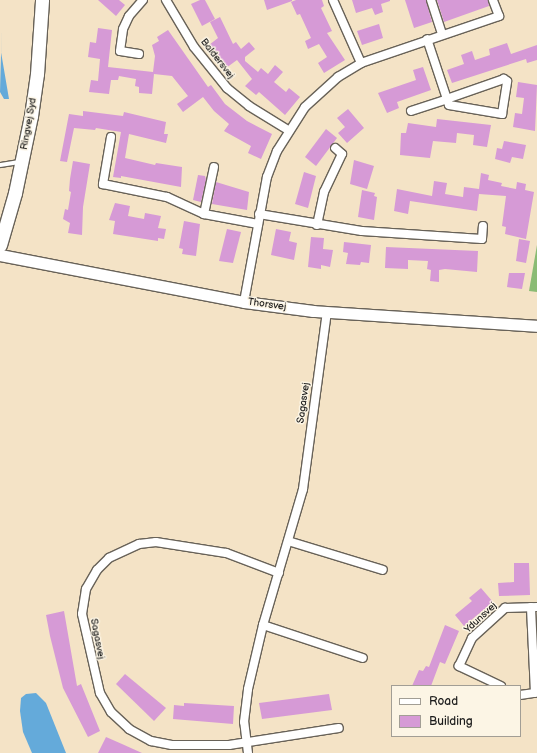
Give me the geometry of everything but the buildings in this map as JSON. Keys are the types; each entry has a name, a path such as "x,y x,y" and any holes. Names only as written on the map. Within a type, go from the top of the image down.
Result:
{"main road":[{"name":"Ringvej Syd","path":"0,245 22,161 37,74 42,0"}],"street":[{"path":"139,54 120,51 124,29 129,16 143,0"},
{"name":"Baldersvej","path":"166,0 194,47 227,88 249,106 288,130"},
{"path":"333,0 361,63"},
{"path":"431,0 442,34"},
{"path":"244,302 267,177 288,130 321,90 361,63 427,39 499,16 493,0"},
{"path":"411,111 447,99 504,79 507,81 502,114 449,105 447,99 427,39"},
{"path":"111,137 103,184 167,197 204,214 258,224"},
{"path":"317,225 324,192 342,154 335,148"},
{"path":"204,214 214,167"},
{"path":"260,214 317,225 362,231 482,239 483,226"},
{"name":"Thorsvej","path":"0,255 244,302 327,312 537,326"},
{"name":"Sagasvej","path":"248,753 244,722 248,689 263,625 303,489 327,312"},
{"path":"288,541 383,570"},
{"name":"Sagasvej","path":"279,573 226,553 156,542 139,544 109,558 97,570 86,589 82,614 100,693 111,712 129,729 151,741 172,745 247,743 339,728"},
{"name":"Ydunsvej","path":"499,685 459,666 472,638 505,608 534,607 535,694 521,695"},
{"path":"263,625 363,658"}],"lane":[{"path":"0,165 22,161"}],"green space":[{"path":"537,245 537,292 529,291"}],"water":[{"path":"1,52 9,99 4,99 0,92"},
{"path":"36,693 46,703 66,753 32,753 23,732 20,711 21,698 26,694"}]}
